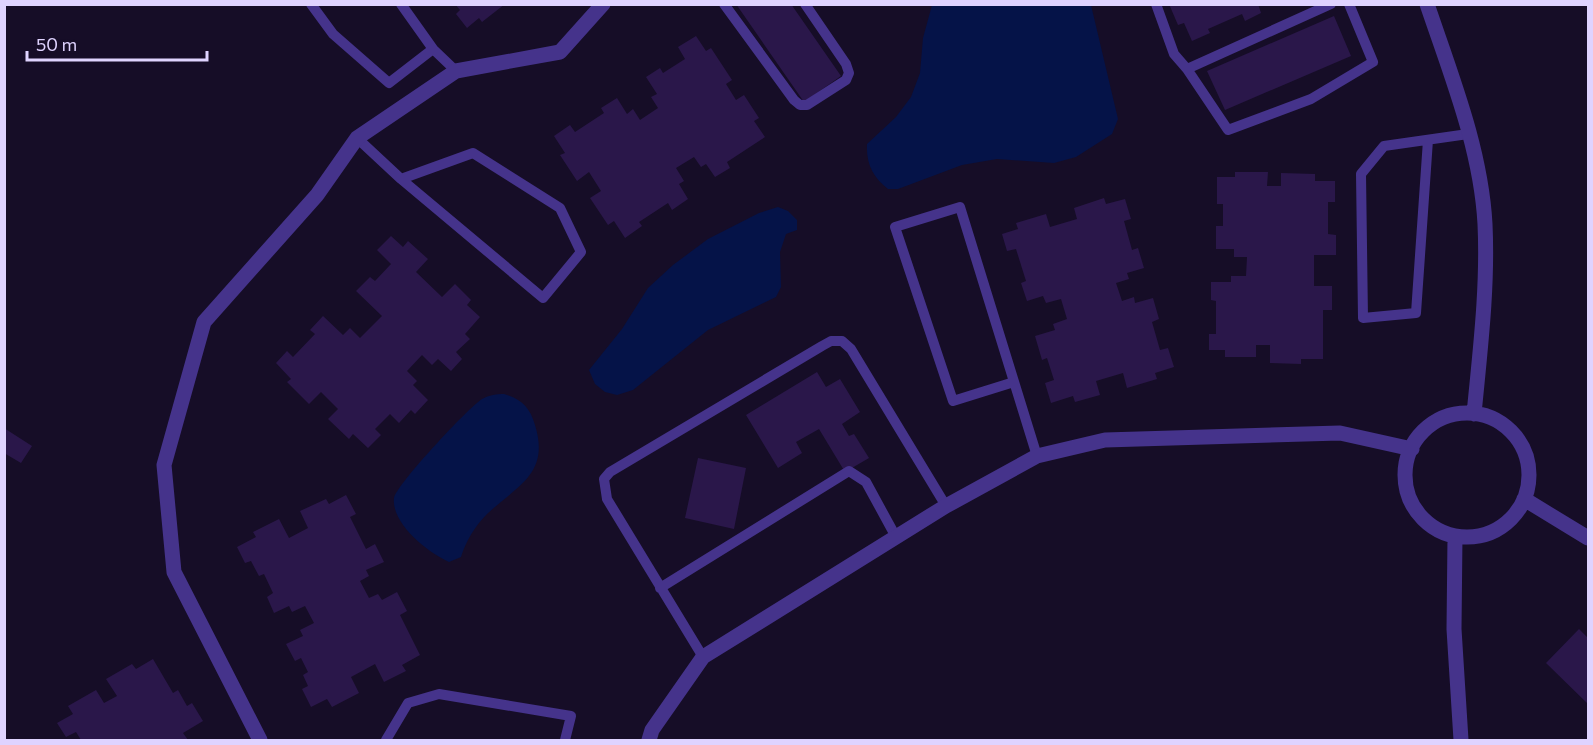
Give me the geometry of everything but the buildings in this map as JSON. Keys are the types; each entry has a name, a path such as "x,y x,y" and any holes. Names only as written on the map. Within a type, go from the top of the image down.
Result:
{"street":[{"path":"260,741 174,572 164,465 204,322 317,195 357,138 456,71 560,52 603,4"},
{"path":"1427,4 1460,102 1478,174 1485,222 1486,297 1474,414"},
{"path":"1461,413 1489,416 1512,432 1527,456 1529,484 1520,510 1499,529 1473,538 1445,534 1422,519 1408,495 1405,467 1412,448 1415,441 1434,421 1461,413"},
{"path":"649,741 651,730 703,657 946,506 1037,456 1105,440 1340,433 1412,448"},
{"path":"1524,500 1588,538"},
{"path":"1455,536 1454,629 1461,741"}],"lane":[{"path":"311,4 333,34 389,83 433,49"},
{"path":"402,4 433,49 456,71"},
{"path":"724,4 794,100 800,105 807,105 846,80 849,73 846,64 805,4"},
{"path":"1156,4 1174,54 1187,69 1228,130 1311,99 1373,62 1349,4"},
{"path":"1187,69 1331,4"},
{"path":"1428,140 1416,312 1363,318 1362,174 1384,146 1468,134"},
{"path":"357,138 401,179 543,298 581,252 560,208 473,153 401,179"},
{"path":"1014,382 953,401 895,227 960,207 1037,456"},
{"path":"703,657 607,499 604,479 610,472 831,341 842,341 851,349 946,506"},
{"path":"660,588 849,471 866,482 896,537"},
{"path":"386,741 408,703 439,694 571,716 565,741"}],"shaded area":[{"path":"932,5 1091,5 1118,119 1112,134 1076,157 1054,163 997,159 962,165 898,189 888,189 878,180 872,170 867,144 896,117 911,97 920,73 923,38"},
{"path":"778,207 788,211 797,220 797,230 786,234 780,252 781,287 776,297 708,330 633,390 617,395 605,392 595,384 589,370 622,329 648,288 673,265 708,239 759,213"},
{"path":"504,394 524,405 533,419 539,442 535,467 520,486 487,514 468,540 461,557 449,562 422,545 405,527 395,508 394,498 419,463 474,405 487,397"}]}
